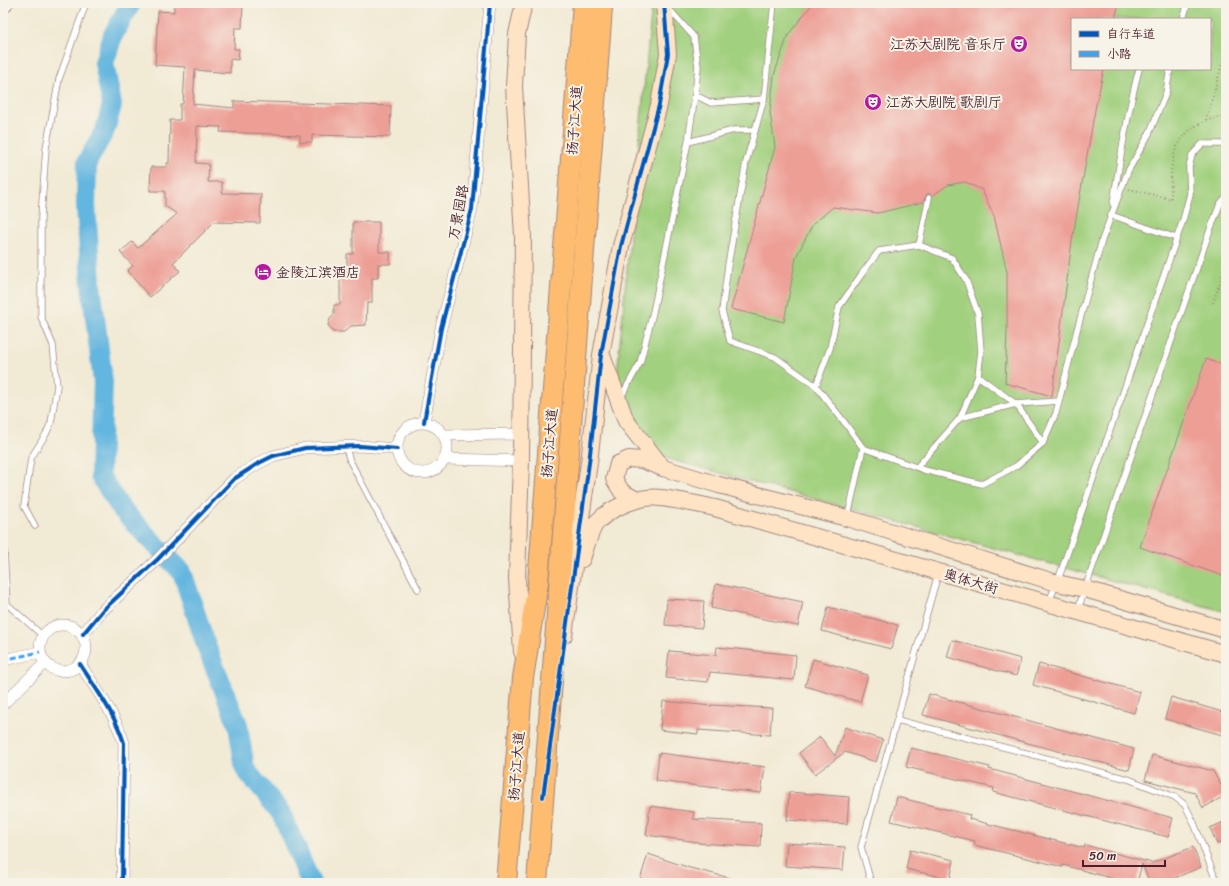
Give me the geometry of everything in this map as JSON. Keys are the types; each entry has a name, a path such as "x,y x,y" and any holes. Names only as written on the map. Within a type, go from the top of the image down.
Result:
{"highway":[{"name":"扬子江大道","path":"506,883 523,678 538,583 592,6"},
{"name":"扬子江大道","path":"536,883 543,797 592,6"}],"street":[{"name":"万景园路","path":"424,422 441,328 472,209 490,3"},
{"path":"523,678 517,579 521,461 520,434 524,236 514,86 517,34 524,3"},
{"path":"543,797 566,618 589,463 601,355 621,246 659,105 668,54 664,3"},
{"path":"601,355 626,421 663,468"},
{"path":"424,422 432,424 444,435 447,443 447,451 445,459 440,466 425,473 409,469 403,464 397,449 398,441 402,433 408,427 424,422"},
{"path":"444,435 520,434"},
{"path":"83,634 102,611 158,559 234,479 259,462 273,456 304,448 345,446 397,449"},
{"path":"445,459 521,461"},
{"name":"奥体大街","path":"637,500 622,492 614,479 618,464 629,459 642,460 719,486 847,518 1057,583 1085,589 1226,630"},
{"name":"奥体大街","path":"566,618 585,548 596,522 620,505 637,500 660,497 715,508 1226,654"},
{"path":"62,624 77,628 83,634 86,640 86,653 80,664 74,669 58,671 45,663 40,652 40,644 47,630 62,624"},
{"path":"3,660 40,652"},
{"path":"3,704 45,663"},
{"path":"80,664 114,718 124,743 122,883"}],"lane":[{"path":"3,9 7,8 12,3"},
{"path":"35,526 24,506 31,458 51,423 57,386 53,345 41,317 41,217 46,148 58,79 86,3"},
{"path":"619,401 640,363 653,312 688,142 695,96 698,67 694,37 664,3"},
{"path":"774,3 764,99 746,162 728,265 722,311 730,341 775,357 816,386 863,448 917,467 982,484 1016,466 1043,443 1056,413 1102,240 1128,171 1149,134 1166,93 1170,70"},
{"path":"1183,18 1188,3"},
{"path":"1111,215 1130,104 1139,70"},
{"path":"695,96 711,103 764,99"},
{"path":"688,142 734,130 755,130"},
{"path":"1048,603 1057,583 1176,238 1190,194 1189,167 1192,155 1202,144 1226,145"},
{"path":"1077,612 1220,204 1226,197"},
{"path":"919,244 929,198"},
{"path":"1111,215 1176,238"},
{"path":"816,386 830,348 839,307 860,275 879,251 919,244 952,258 966,280 978,314 981,352 978,376 960,418 917,467"},
{"path":"978,376 1016,404 1043,443"},
{"path":"960,418 1016,404 1059,401"},
{"path":"345,446 350,461 418,589"},
{"path":"847,518 863,448"},
{"path":"3,532 5,604 43,636"},
{"path":"871,883 861,847 939,572"},
{"path":"897,720 1128,779 1175,796 1184,805 1194,823 1217,883"}],"path":[{"path":"1206,120 1226,50"},
{"path":"1122,187 1171,199 1174,154 1180,143 1189,130 1206,120 1226,117"},
{"path":"1212,303 1226,264"}],"green space":[{"path":"652,3 1226,3 1226,612 665,458 628,413 617,374"}],"building":[{"path":"174,3 243,3 242,28 235,28 234,49 239,49 238,60 230,59 230,73 195,70 193,104 234,108 234,101 391,106 390,137 312,135 312,142 300,142 300,135 220,132 221,127 197,126 196,163 209,164 208,182 222,182 222,193 261,194 260,223 214,222 173,263 180,271 150,297 127,271 133,266 120,252 132,242 138,248 177,214 165,206 165,191 150,191 151,167 167,167 167,163 169,163 170,120 180,120 180,104 183,104 185,67 155,65 158,11 174,12"},
{"path":"813,3 1119,3 1115,18 1071,18 1071,70 1104,70 1095,110 1072,241 1052,396 1005,383 1007,272 994,216 982,190 965,182 948,185 932,196 927,194 923,202 878,213 833,207 813,224 796,257 784,322 731,309 775,147 770,112 774,75 788,35"},
{"path":"353,222 379,222 379,252 390,252 390,264 378,264 378,278 372,278 372,303 367,303 366,325 351,326 344,332 333,332 328,325 330,319 334,315 334,305 340,305 340,272 347,272 347,254 353,254"},
{"path":"1206,359 1226,366 1226,577 1140,547"},
{"path":"716,584 803,602 798,626 711,608"},
{"path":"667,599 704,601 702,628 665,625"},
{"path":"828,607 898,625 891,649 822,631"},
{"path":"952,640 1021,659 1016,676 947,657"},
{"path":"717,647 796,655 794,680 710,672 708,682 666,678 669,651 716,655"},
{"path":"813,659 868,675 860,702 805,686"},
{"path":"1039,664 1140,692 1134,713 1033,685"},
{"path":"929,694 1134,749 1129,770 923,715"},
{"path":"1171,697 1226,713 1226,736 1165,719"},
{"path":"663,701 711,706 772,708 770,735 698,730 698,734 660,730"},
{"path":"845,727 883,740 876,762 845,752 815,774 799,753 820,737 835,756"},
{"path":"911,748 990,767 989,769 1173,818 1168,837 993,792 994,788 906,767"},
{"path":"659,753 765,767 761,793 656,781"},
{"path":"1152,755 1213,771 1226,795 1203,808 1195,793 1145,780"},
{"path":"789,792 849,797 847,824 787,820"},
{"path":"897,797 970,815 969,819 1084,848 1085,845 1152,863 1193,847 1201,867 1163,883 1150,883 1142,864 1137,883 1129,883 1063,865 1063,867 974,845 975,841 891,821"},
{"path":"650,806 694,812 693,819 761,823 760,847 698,843 646,835"},
{"path":"1226,821 1226,840 1217,844 1210,828"},
{"path":"787,843 845,847 843,870 785,866"},
{"path":"910,850 954,860 950,879 906,869"},
{"path":"648,854 690,868 738,880 738,883 650,883 640,880"}],"waterway":[{"path":"131,3 113,35 104,63 112,105 105,130 87,162 86,205 91,285 103,382 100,476 122,510 182,572 207,648 238,725 245,769 281,813 311,883"}],"marked path":[{"path":"3,660 40,652"}],"cycle path":[{"path":"424,422 441,328 472,209 490,3"},
{"path":"543,797 589,463 601,355 621,246 659,105 668,54 664,3"},
{"path":"83,634 102,611 158,559 234,479 259,463 273,456 305,448 360,446 397,449"},
{"path":"80,664 99,692 116,722 124,743 122,883"}],"place":[{"name":"江苏大剧院 音乐厅","path":"1019,44"},
{"name":"江苏大剧院 歌剧厅","path":"873,102"},
{"name":"金陵江滨酒店","path":"263,272"}]}
